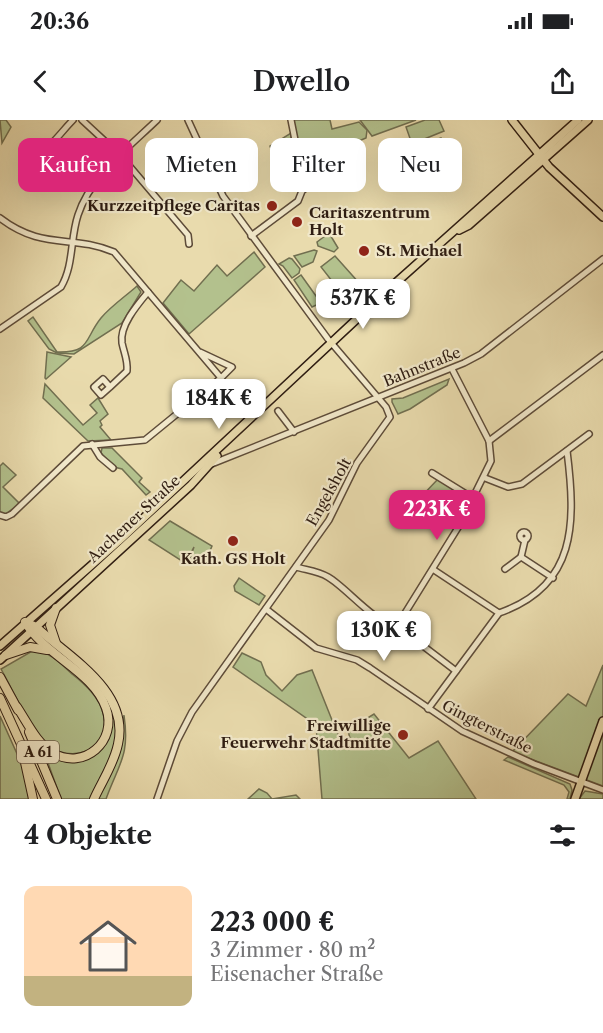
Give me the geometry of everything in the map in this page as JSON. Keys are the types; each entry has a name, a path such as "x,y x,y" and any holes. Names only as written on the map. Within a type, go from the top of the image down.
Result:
{"highway":[{"path":"56,651 50,625 57,608"},
{"path":"17,707 41,743 58,756 82,757 101,746 109,724 103,702 94,689 25,622"},
{"path":"3,657 35,647 56,651 102,686 117,711 120,727 118,746 94,799"},
{"name":"A 61","path":"0,677 17,707 57,799"},
{"name":"A 61","path":"0,698 46,799"},
{"path":"13,725 30,774 33,799"}],"main road":[{"path":"512,120 541,158 603,217"},
{"name":"Aachener Straße","path":"541,158 578,120"},
{"name":"Aachener Straße","path":"0,646 192,474 331,343 454,232 588,120"},
{"name":"Aachener Straße","path":"3,657 191,484 279,392"},
{"path":"575,799 603,721"}],"street":[{"path":"57,138 73,120"},
{"path":"82,120 102,138"},
{"path":"133,144 156,120"},
{"name":"Engelsholt","path":"157,799 184,726 329,520 357,463 388,423 390,417 386,407 376,398 311,318 220,191 188,120"},
{"path":"251,236 298,201 302,191 312,183 296,145 291,120"},
{"path":"133,170 188,235 189,244"},
{"path":"0,330 61,287 67,276 73,243 84,200 88,192"},
{"path":"0,218 31,237 100,246 114,252 221,378"},
{"name":"Bahnstraße","path":"192,474 208,465 452,369 481,354 603,259"},
{"path":"110,387 127,371 128,362 121,340 124,329 148,292"},
{"path":"0,515 6,517 12,514 76,452 92,444 145,440 232,367 200,352"},
{"path":"489,441 603,355"},
{"path":"397,626 434,570 485,478 491,461 489,441 452,369"},
{"path":"278,411 294,432"},
{"path":"485,478 508,487 522,484 589,434"},
{"path":"92,444 100,457 113,468"},
{"path":"428,709 499,613 520,604 553,578 563,560 569,541 572,511 567,451"},
{"name":"Bahnstraße","path":"191,484 223,461"},
{"path":"432,473 474,499"},
{"path":"505,569 521,556 525,540"},
{"path":"521,556 553,578"},
{"path":"296,567 328,577 456,671"},
{"path":"434,570 499,613"},
{"name":"Gingterstraße","path":"266,609 316,648 357,660 428,709 488,744 603,790"}],"green space":[{"path":"0,120 6,120 11,127 2,143"},
{"path":"293,120 330,120 332,129 359,122 367,130 366,138 296,138"},
{"path":"360,120 416,120 372,136"},
{"path":"425,120 439,120 444,131 427,138 410,138 406,127"},
{"path":"329,233 338,248 334,252 318,246 317,242"},
{"path":"317,251 313,262 302,267 294,256"},
{"path":"254,252 265,267 189,334 163,303 181,280 194,291 217,265 227,276"},
{"path":"335,256 360,284 348,295 321,267"},
{"path":"289,258 300,269 299,273 292,278 279,264"},
{"path":"301,275 321,303 312,307 294,280"},
{"path":"137,286 141,292 122,323 74,354 57,353 49,349 28,321 33,317 57,352 76,350 85,343 105,314"},
{"path":"47,352 71,357 46,379 45,378"},
{"path":"449,379 447,385 410,409 398,414 392,399 403,398"},
{"path":"45,384 83,425 97,413 90,405 98,398 108,414 100,421 102,425 100,427 111,440 88,441 43,398"},
{"path":"102,448 112,448 142,478 139,482 150,492 146,495 122,469 114,467 101,453"},
{"path":"3,463 16,475 3,487 20,504 4,515 0,514 0,466"},
{"path":"438,479 442,479 469,500 457,521 419,499"},
{"path":"170,521 212,546 204,565 190,558 194,547 185,563 149,540"},
{"path":"239,578 265,596 259,605 235,591 234,586"},
{"path":"34,650 45,653 59,662 95,696 103,713 104,726 101,737 86,751 76,754 65,753 54,749 44,741 26,715 1,669"},
{"path":"242,653 261,662 266,675 282,691 297,675 312,670 332,720 336,723 339,742 350,738 346,724 366,719 374,714 409,758 438,741 476,799 322,799 316,725 233,667"},
{"path":"603,665 603,786 512,752 568,694 586,706"},
{"path":"98,685 114,716 116,730 111,755 90,799 61,799 43,749 57,758 96,753 102,748 110,730"},
{"path":"124,715 126,740 122,759 106,799 98,799 120,751"},
{"path":"0,716 23,767 29,799 0,799"},
{"path":"508,757 570,784 572,790 570,799 567,799 569,792 564,785 504,760"},
{"path":"259,789 267,793 272,799 248,799"},
{"path":"585,791 603,794 603,799 579,799"},
{"path":"296,795 300,799 272,799"}],"place":[{"name":"Kurzzeitpflege Caritas","path":"272,206"},
{"name":"Caritaszentrum Holt","path":"297,222"},
{"name":"St. Michael","path":"364,251"},
{"name":"Kath. GS Holt","path":"233,541"},
{"name":"Freiwillige Feuerwehr Stadtmitte","path":"403,735"}]}
